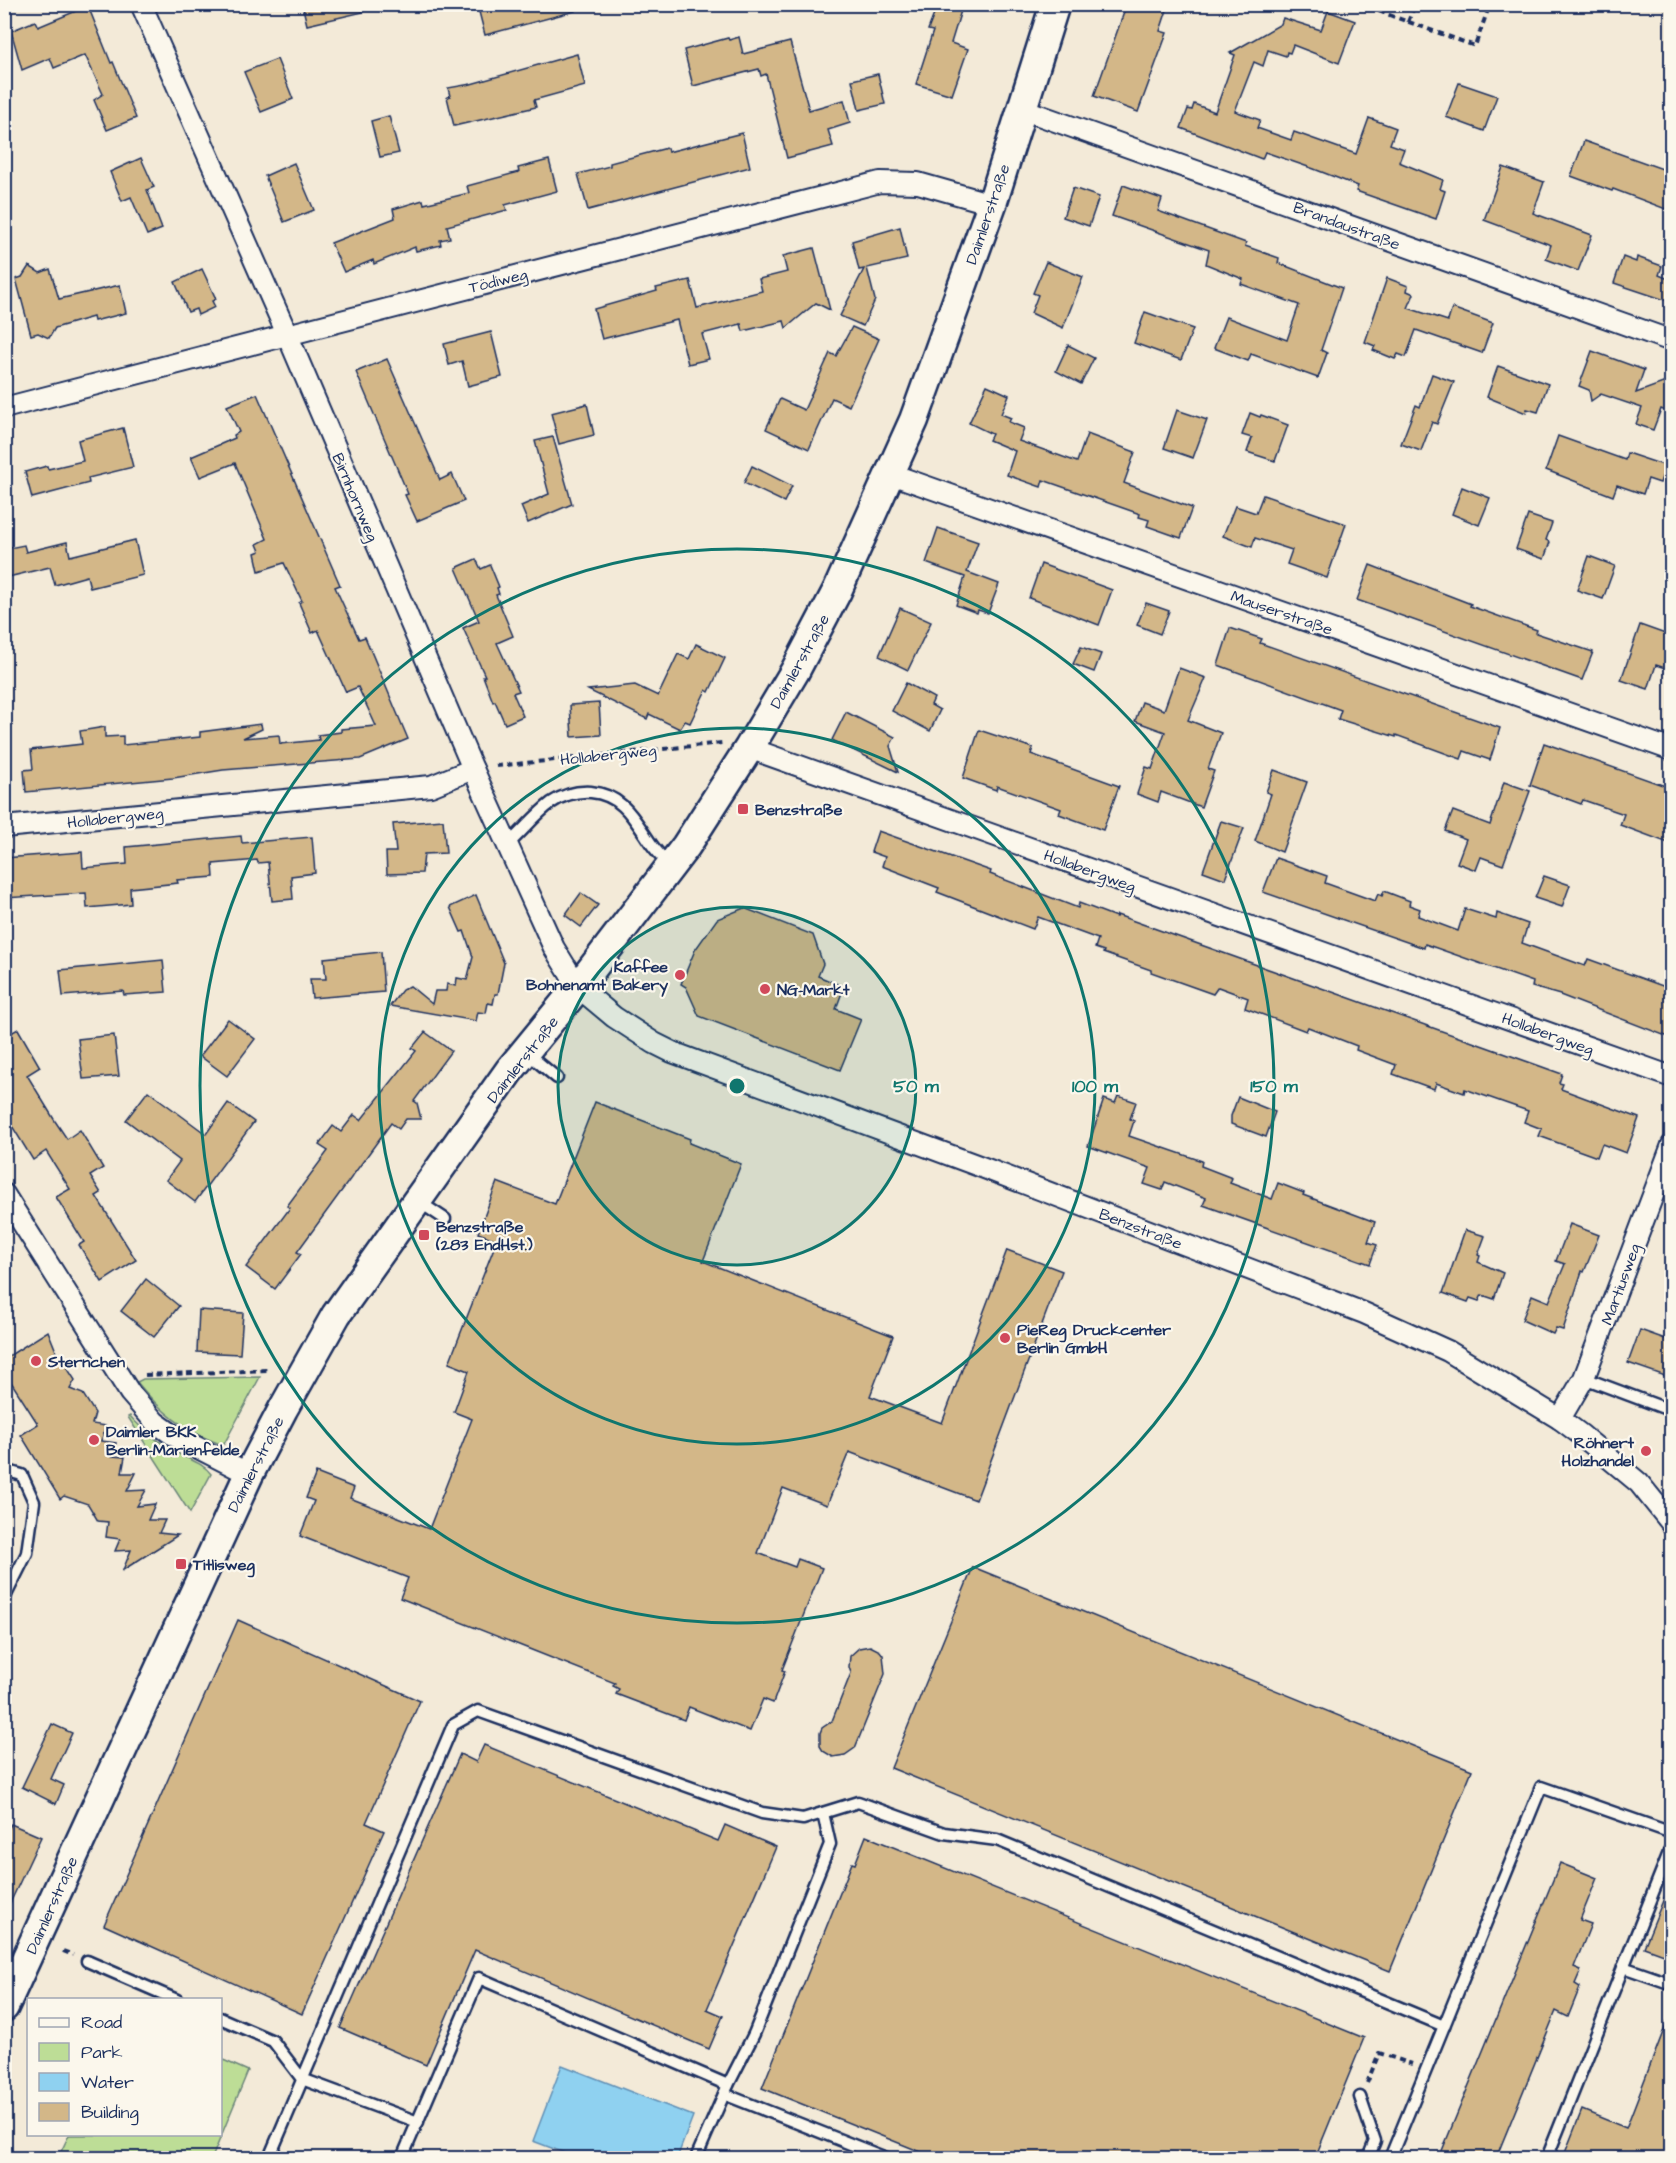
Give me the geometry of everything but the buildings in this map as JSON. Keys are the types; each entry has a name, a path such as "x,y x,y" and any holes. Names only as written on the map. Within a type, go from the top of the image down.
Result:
{"street":[{"name":"Birnhornweg","path":"141,4 287,334 473,769 554,948 578,987"},
{"name":"Daimlerstraße","path":"4,2007 249,1474 278,1417 336,1315 499,1085 578,987 686,846 795,671 832,600 914,420 992,204 1055,4"},
{"name":"Brandaustraße","path":"1022,109 1671,341"},
{"name":"Tödiweg","path":"4,408 880,182 918,183 992,204"},
{"name":"Mauserstraße","path":"891,474 1671,750"},
{"name":"Hollabergweg","path":"749,748 1671,1077"},
{"name":"Hollabergweg","path":"4,827 431,786 473,769"},
{"name":"Benzstraße","path":"578,987 614,1017 672,1052 990,1170 1364,1313 1448,1350 1560,1419 1639,1483 1671,1524"},
{"name":"Martiusweg","path":"1560,1419 1584,1378 1671,1145"},
{"path":"4,1194 130,1393 155,1422 173,1435 249,1474"}],"lane":[{"path":"507,845 549,804 569,794 594,792 620,802 670,867"},
{"path":"525,1052 557,1078"},
{"path":"418,1201 445,1220"},
{"path":"1584,1378 1671,1411"},
{"path":"4,1470 22,1475 34,1502 27,1553 4,1599"},
{"path":"269,2158 453,1725 478,1711 762,1813 803,1819 858,1802 944,1833 997,1840 1444,2026"},
{"path":"1390,2158 1541,1787 1671,1833"},
{"path":"696,2158 726,2089 754,2034 830,1844 823,1813"},
{"path":"1546,2158 1671,1845"},
{"path":"87,1961 172,1998"},
{"path":"1623,1967 1671,1984"},
{"path":"402,2158 479,1978 886,2158"},
{"path":"222,2019 273,2041 302,2079 418,2122"},
{"path":"1360,2097 1376,2140 1368,2158"}],"path":[{"path":"1359,4 1475,46 1491,4"},
{"path":"1408,22 1415,4"},
{"name":"Hollabergweg","path":"496,766 724,743 749,748"},
{"path":"120,1376 269,1370"},
{"path":"4,1918 11,1921"},
{"path":"63,1951 69,1953"},
{"path":"1360,2097 1379,2053 1409,2065"}],"green space":[{"path":"260,1377 224,1444 195,1433 164,1412 137,1382 143,1379"},
{"path":"130,1416 159,1442 200,1464 211,1474 190,1513 128,1417"},
{"path":"222,2059 248,2071 222,2134"},
{"path":"69,2136 221,2136 212,2158 58,2158"}],"water":[{"path":"562,2065 693,2116 677,2158 578,2158 533,2141"}],"place":[{"name":"Benzstraße","path":"743,809"},
{"name":"Kaffee Bohnenamt Bakery","path":"680,975"},
{"name":"NG-Markt","path":"765,989"},
{"name":"Benzstraße (283 EndHst.)","path":"424,1235"},
{"name":"PieReg Druckcenter Berlin GmbH","path":"1005,1338"},
{"name":"Sternchen","path":"36,1361"},
{"name":"Daimler BKK Berlin-Marienfelde","path":"94,1440"},
{"name":"Röhnert Holzhandel","path":"1646,1451"},
{"name":"Titlisweg","path":"181,1564"}]}
